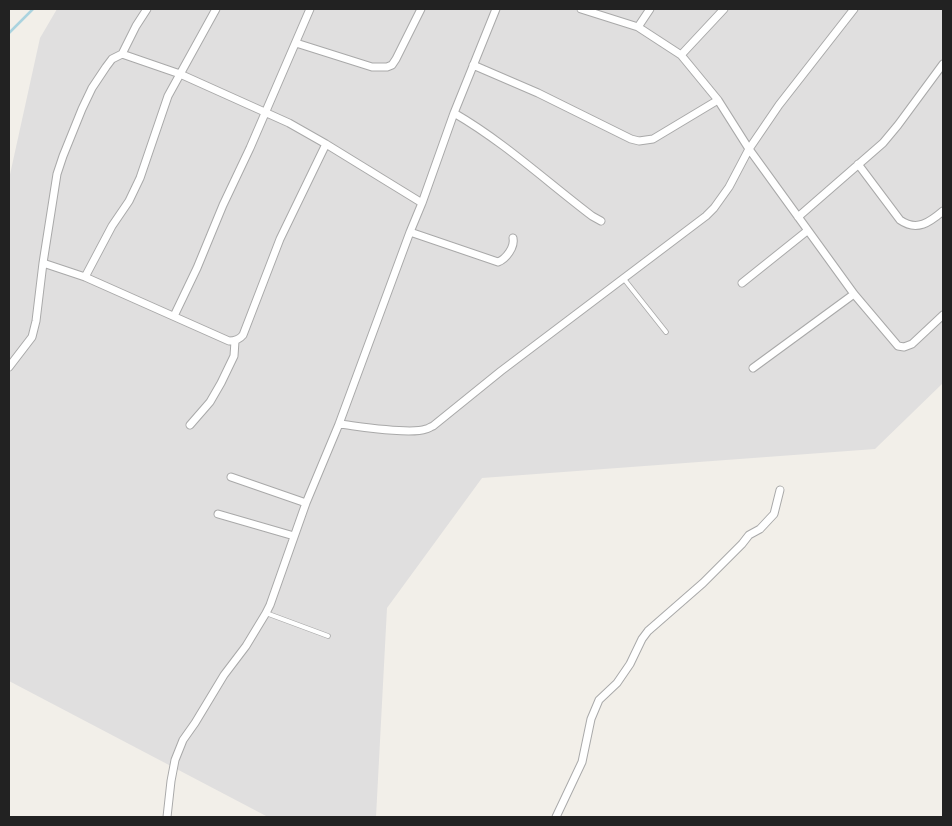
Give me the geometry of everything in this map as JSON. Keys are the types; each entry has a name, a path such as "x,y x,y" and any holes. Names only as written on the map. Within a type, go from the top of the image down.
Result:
{"street":[{"path":"9,368 32,337 36,321 56,174 62,156 92,88 112,59 122,54 146,9"},
{"path":"85,277 112,226 129,201 140,178 168,96 216,9"},
{"path":"174,316 197,268 310,9"},
{"path":"296,42 372,67 387,67 392,65 396,59 421,9"},
{"path":"168,817 175,760 183,740 266,613 306,504 339,424 454,113 496,9"},
{"path":"580,9 638,27 681,55 718,100 749,149 807,231 854,294 898,346 904,347 912,344 943,315"},
{"path":"638,27 650,9"},
{"path":"681,55 724,9"},
{"path":"339,424 402,431 425,430 442,419 501,371 706,216 729,187 749,149 779,105 854,9"},
{"path":"122,54 180,74 289,123 422,203"},
{"path":"798,217 883,143 943,64"},
{"path":"473,65 631,139 639,141 653,139 718,100"},
{"path":"454,113 481,129 511,151 592,216 601,221"},
{"path":"43,263 85,277 229,341 240,339 280,239 326,144"},
{"path":"858,164 900,220 907,225 918,226 924,224 933,220 943,211"},
{"path":"742,283 807,231"},
{"path":"410,232 498,262 503,259 513,246 513,238"},
{"path":"753,368 854,294"},
{"path":"190,425 210,402 221,383 234,356 235,341"},
{"path":"231,477 306,504"},
{"path":"556,817 582,762 591,719 599,700 617,683 648,631 703,583 749,535 760,529 774,514 780,490"},
{"path":"218,514 294,536"}],"lane":[{"path":"624,279 666,332"},
{"path":"266,613 328,636"}],"shaded area":[{"path":"57,9 943,9 943,383 875,449 482,478 387,608 376,817 268,817 9,681 9,179 40,38"}],"waterway":[{"path":"9,33 33,9"}]}
